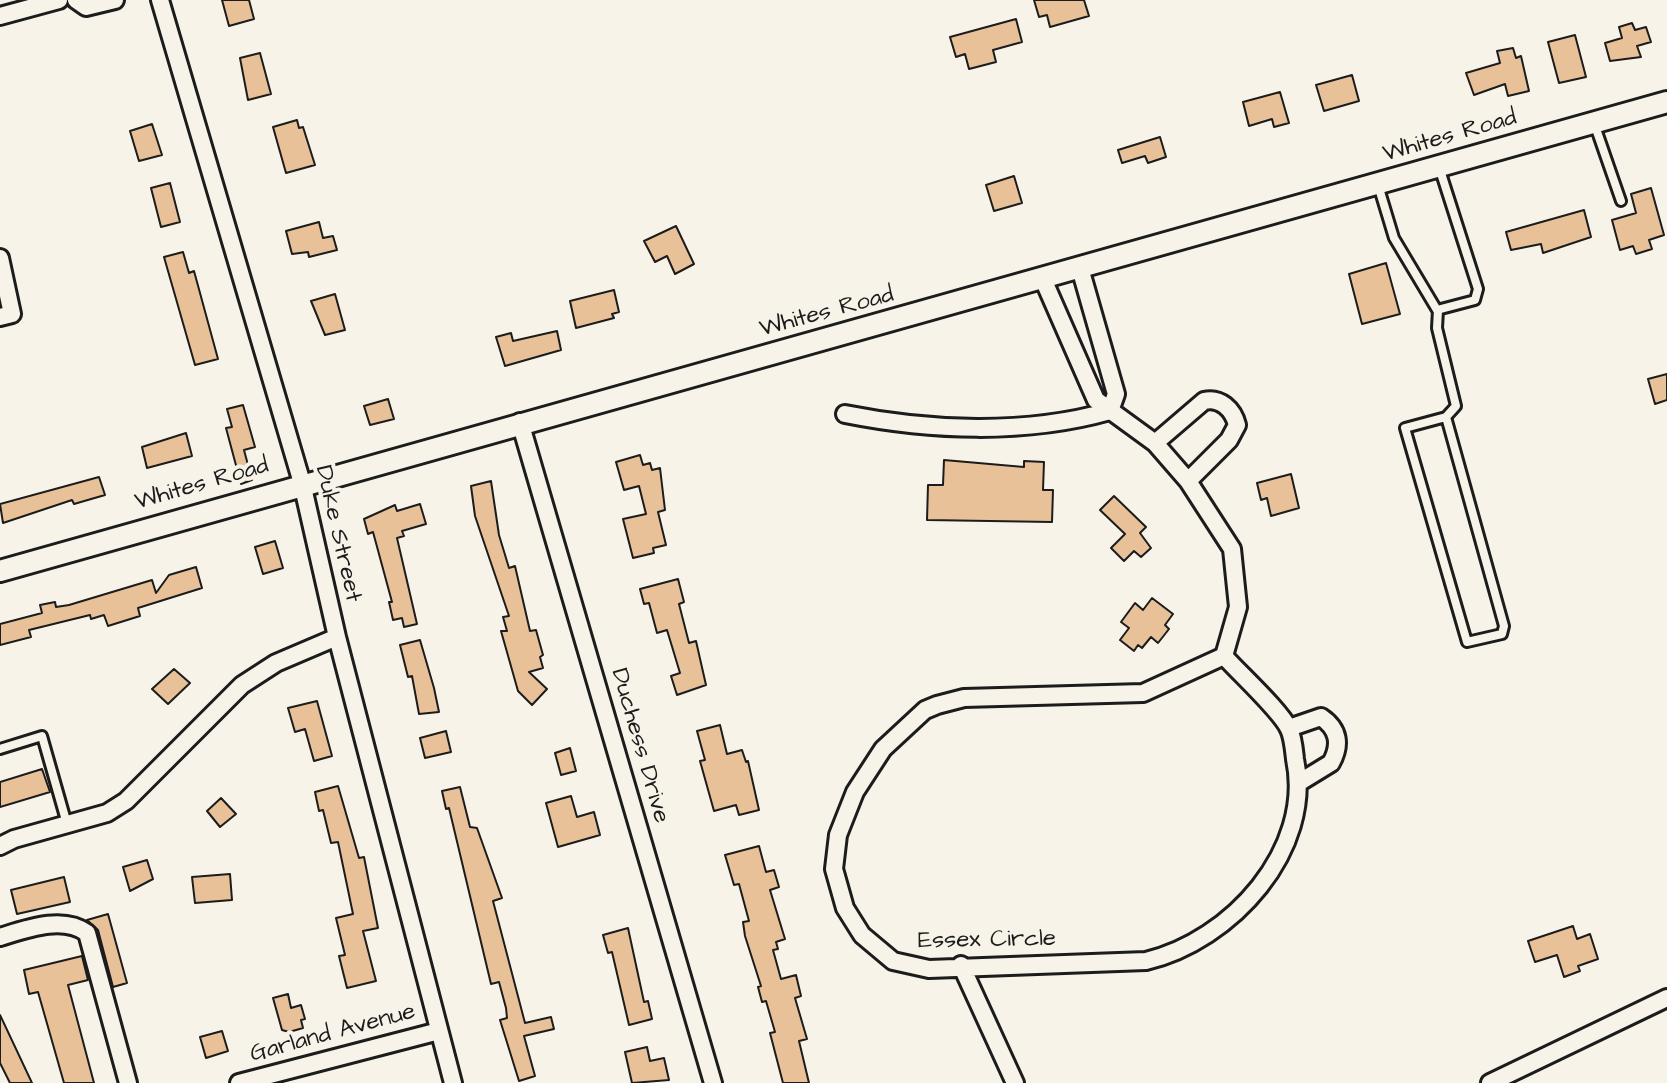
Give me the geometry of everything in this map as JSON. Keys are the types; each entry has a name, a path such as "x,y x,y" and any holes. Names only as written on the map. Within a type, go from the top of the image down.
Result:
{"street":[{"path":"0,16 59,0"},
{"path":"76,0 86,7 115,0"},
{"name":"Duke Street","path":"160,0 302,483 337,637 453,1083"},
{"name":"Whites Road","path":"0,571 302,483 1043,279 1667,102"},
{"path":"0,258 12,314 0,317"},
{"path":"1080,268 1116,394 1110,411"},
{"path":"1043,279 1096,400 1155,443 1188,481 1232,549 1238,607 1224,656 1289,728 1321,717 1331,724 1338,745 1331,763 1300,782"},
{"path":"1155,443 1204,401 1216,401 1230,411 1237,425 1233,436 1188,481"},
{"path":"845,414 921,425 1017,427 1081,419 1110,411"},
{"name":"Duchess Drive","path":"520,422 713,1083"},
{"path":"0,846 14,839 107,813 126,801 242,685 276,663 337,637"},
{"name":"Essex Circle","path":"1224,656 1143,693 951,699 925,710 883,749 855,792 838,835 834,869 845,908 862,935 893,961 929,969 961,965 1146,961 1171,955 1195,943 1236,912 1263,881 1290,830 1300,782 1289,728"},
{"path":"0,937 51,925 79,927 87,933 128,1083"},
{"path":"961,965 1015,1083"},
{"path":"1490,1083 1667,998"},
{"name":"Garland Avenue","path":"239,1083 439,1031"}],"lane":[{"path":"1594,123 1621,201"},
{"path":"1438,310 1475,300 1478,295 1439,167"},
{"path":"1377,184 1394,238 1438,310 1437,328 1456,406 1446,417 1405,428 1463,637 1467,642 1502,634 1504,626 1446,417"},
{"path":"0,749 42,736 68,825"}],"building":[{"path":"222,0 249,0 254,19 229,26"},
{"path":"1034,0 1084,0 1089,16 1050,27 1047,15 1039,17"},
{"path":"1016,19 1022,42 993,50 996,62 969,69 965,54 956,57 950,37"},
{"path":"1632,23 1635,30 1646,27 1651,42 1637,46 1641,57 1610,61 1605,43 1622,38 1619,27"},
{"path":"1575,35 1586,77 1559,83 1548,42"},
{"path":"1513,48 1516,58 1521,56 1529,91 1508,96 1505,84 1474,95 1466,73 1500,63 1497,51"},
{"path":"260,53 271,94 248,100 240,58"},
{"path":"1352,75 1359,101 1324,111 1316,85"},
{"path":"1280,92 1289,123 1274,127 1272,119 1249,126 1243,102"},
{"path":"297,120 299,128 303,127 315,165 286,173 273,127"},
{"path":"152,124 162,155 139,161 130,131"},
{"path":"1160,137 1166,157 1148,163 1145,156 1122,163 1118,150"},
{"path":"1014,176 1022,203 994,211 986,185"},
{"path":"170,183 180,222 161,227 151,188"},
{"path":"1651,188 1664,235 1649,240 1652,249 1636,254 1633,246 1620,250 1612,220 1636,213 1631,194"},
{"path":"1584,210 1591,237 1543,253 1541,244 1511,250 1506,232"},
{"path":"319,222 323,238 333,236 337,250 309,257 308,252 292,254 286,231"},
{"path":"676,226 694,264 675,274 667,256 655,262 644,241"},
{"path":"183,252 189,273 194,271 218,359 195,365 164,257"},
{"path":"1386,263 1400,314 1362,324 1349,274"},
{"path":"614,290 619,312 612,314 614,318 576,328 570,301"},
{"path":"335,294 345,330 325,335 311,301"},
{"path":"557,331 561,350 505,366 496,337 511,333 513,341"},
{"path":"1667,374 1667,400 1655,404 1648,379"},
{"path":"388,399 394,419 370,425 364,406"},
{"path":"243,405 255,447 244,450 252,480 241,484 226,428 232,427 227,409"},
{"path":"186,433 192,456 147,468 142,447"},
{"path":"640,455 643,465 650,463 652,470 660,468 665,510 658,512 666,545 653,548 654,553 633,558 623,519 646,514 639,486 624,490 616,462"},
{"path":"944,460 1024,467 1024,461 1044,462 1043,490 1053,490 1052,522 927,520 928,485 943,485"},
{"path":"1291,474 1299,508 1271,516 1267,498 1261,500 1257,483"},
{"path":"99,477 105,495 74,504 72,500 3,523 0,504"},
{"path":"491,481 499,535 509,568 515,566 530,631 536,630 543,655 540,657 543,668 529,672 547,689 532,705 518,691 501,631 507,631 503,617 509,616 475,516 471,486"},
{"path":"1114,496 1146,527 1140,533 1151,548 1141,557 1134,551 1124,561 1111,548 1125,534 1100,510"},
{"path":"420,504 426,524 402,531 404,536 397,538 417,624 404,627 402,618 393,620 389,602 392,602 373,532 368,534 364,519 395,505 397,511"},
{"path":"275,541 283,568 263,574 255,547"},
{"path":"196,567 202,588 138,608 140,616 108,626 104,615 91,619 90,615 29,630 31,637 0,645 0,624 42,613 40,605 55,602 56,607 69,605 152,580 156,593 169,575"},
{"path":"678,579 684,602 679,604 689,643 696,641 706,685 677,695 671,676 680,673 667,630 657,633 649,603 644,604 640,589"},
{"path":"1152,598 1173,614 1165,625 1169,629 1158,643 1151,637 1142,648 1138,645 1134,651 1120,640 1129,628 1121,622 1135,603 1143,610"},
{"path":"420,640 439,712 419,714 412,676 408,677 400,645"},
{"path":"174,669 190,683 168,704 152,689"},
{"path":"317,701 332,756 314,761 305,729 295,732 288,708"},
{"path":"720,725 727,754 742,750 748,761 759,810 739,815 736,805 714,811 700,761 705,760 697,731"},
{"path":"446,731 451,752 425,758 420,738"},
{"path":"570,748 576,771 561,775 555,753"},
{"path":"42,769 50,792 0,807 0,782"},
{"path":"338,786 359,858 364,857 378,928 363,931 376,981 347,988 339,956 345,955 336,918 353,914 338,842 331,843 315,792"},
{"path":"460,787 470,827 477,828 502,898 493,901 525,1023 551,1017 554,1029 524,1036 535,1076 519,1081 500,1020 507,1018 506,1008 499,982 491,984 449,808 446,809 442,791"},
{"path":"571,796 577,817 594,812 600,835 558,847 546,803"},
{"path":"221,798 236,814 220,827 207,811"},
{"path":"759,846 766,872 774,870 779,887 770,890 785,939 776,942 778,949 773,950 781,979 796,975 801,996 795,998 807,1039 799,1041 809,1083 783,1083 770,1033 775,1032 766,1001 762,1002 758,987 761,986 745,936 743,922 749,921 739,884 734,885 725,855"},
{"path":"147,860 153,879 130,891 123,867"},
{"path":"230,874 232,900 195,903 192,877"},
{"path":"64,877 70,902 17,914 11,890"},
{"path":"108,914 127,983 113,987 98,930 87,920"},
{"path":"1573,926 1577,939 1590,934 1598,959 1578,966 1580,971 1564,977 1557,955 1535,962 1528,941"},
{"path":"628,928 644,1002 648,1001 652,1019 629,1025 612,952 608,953 603,935"},
{"path":"82,956 88,980 68,985 94,1083 64,1083 38,992 29,994 24,970"},
{"path":"288,994 291,1008 301,1005 305,1019 301,1020 303,1028 289,1032 282,1030 273,998"},
{"path":"0,1015 32,1083 10,1083 0,1063"},
{"path":"222,1031 228,1051 206,1058 200,1037"},
{"path":"647,1047 650,1061 664,1058 669,1080 632,1083 625,1052"}]}
